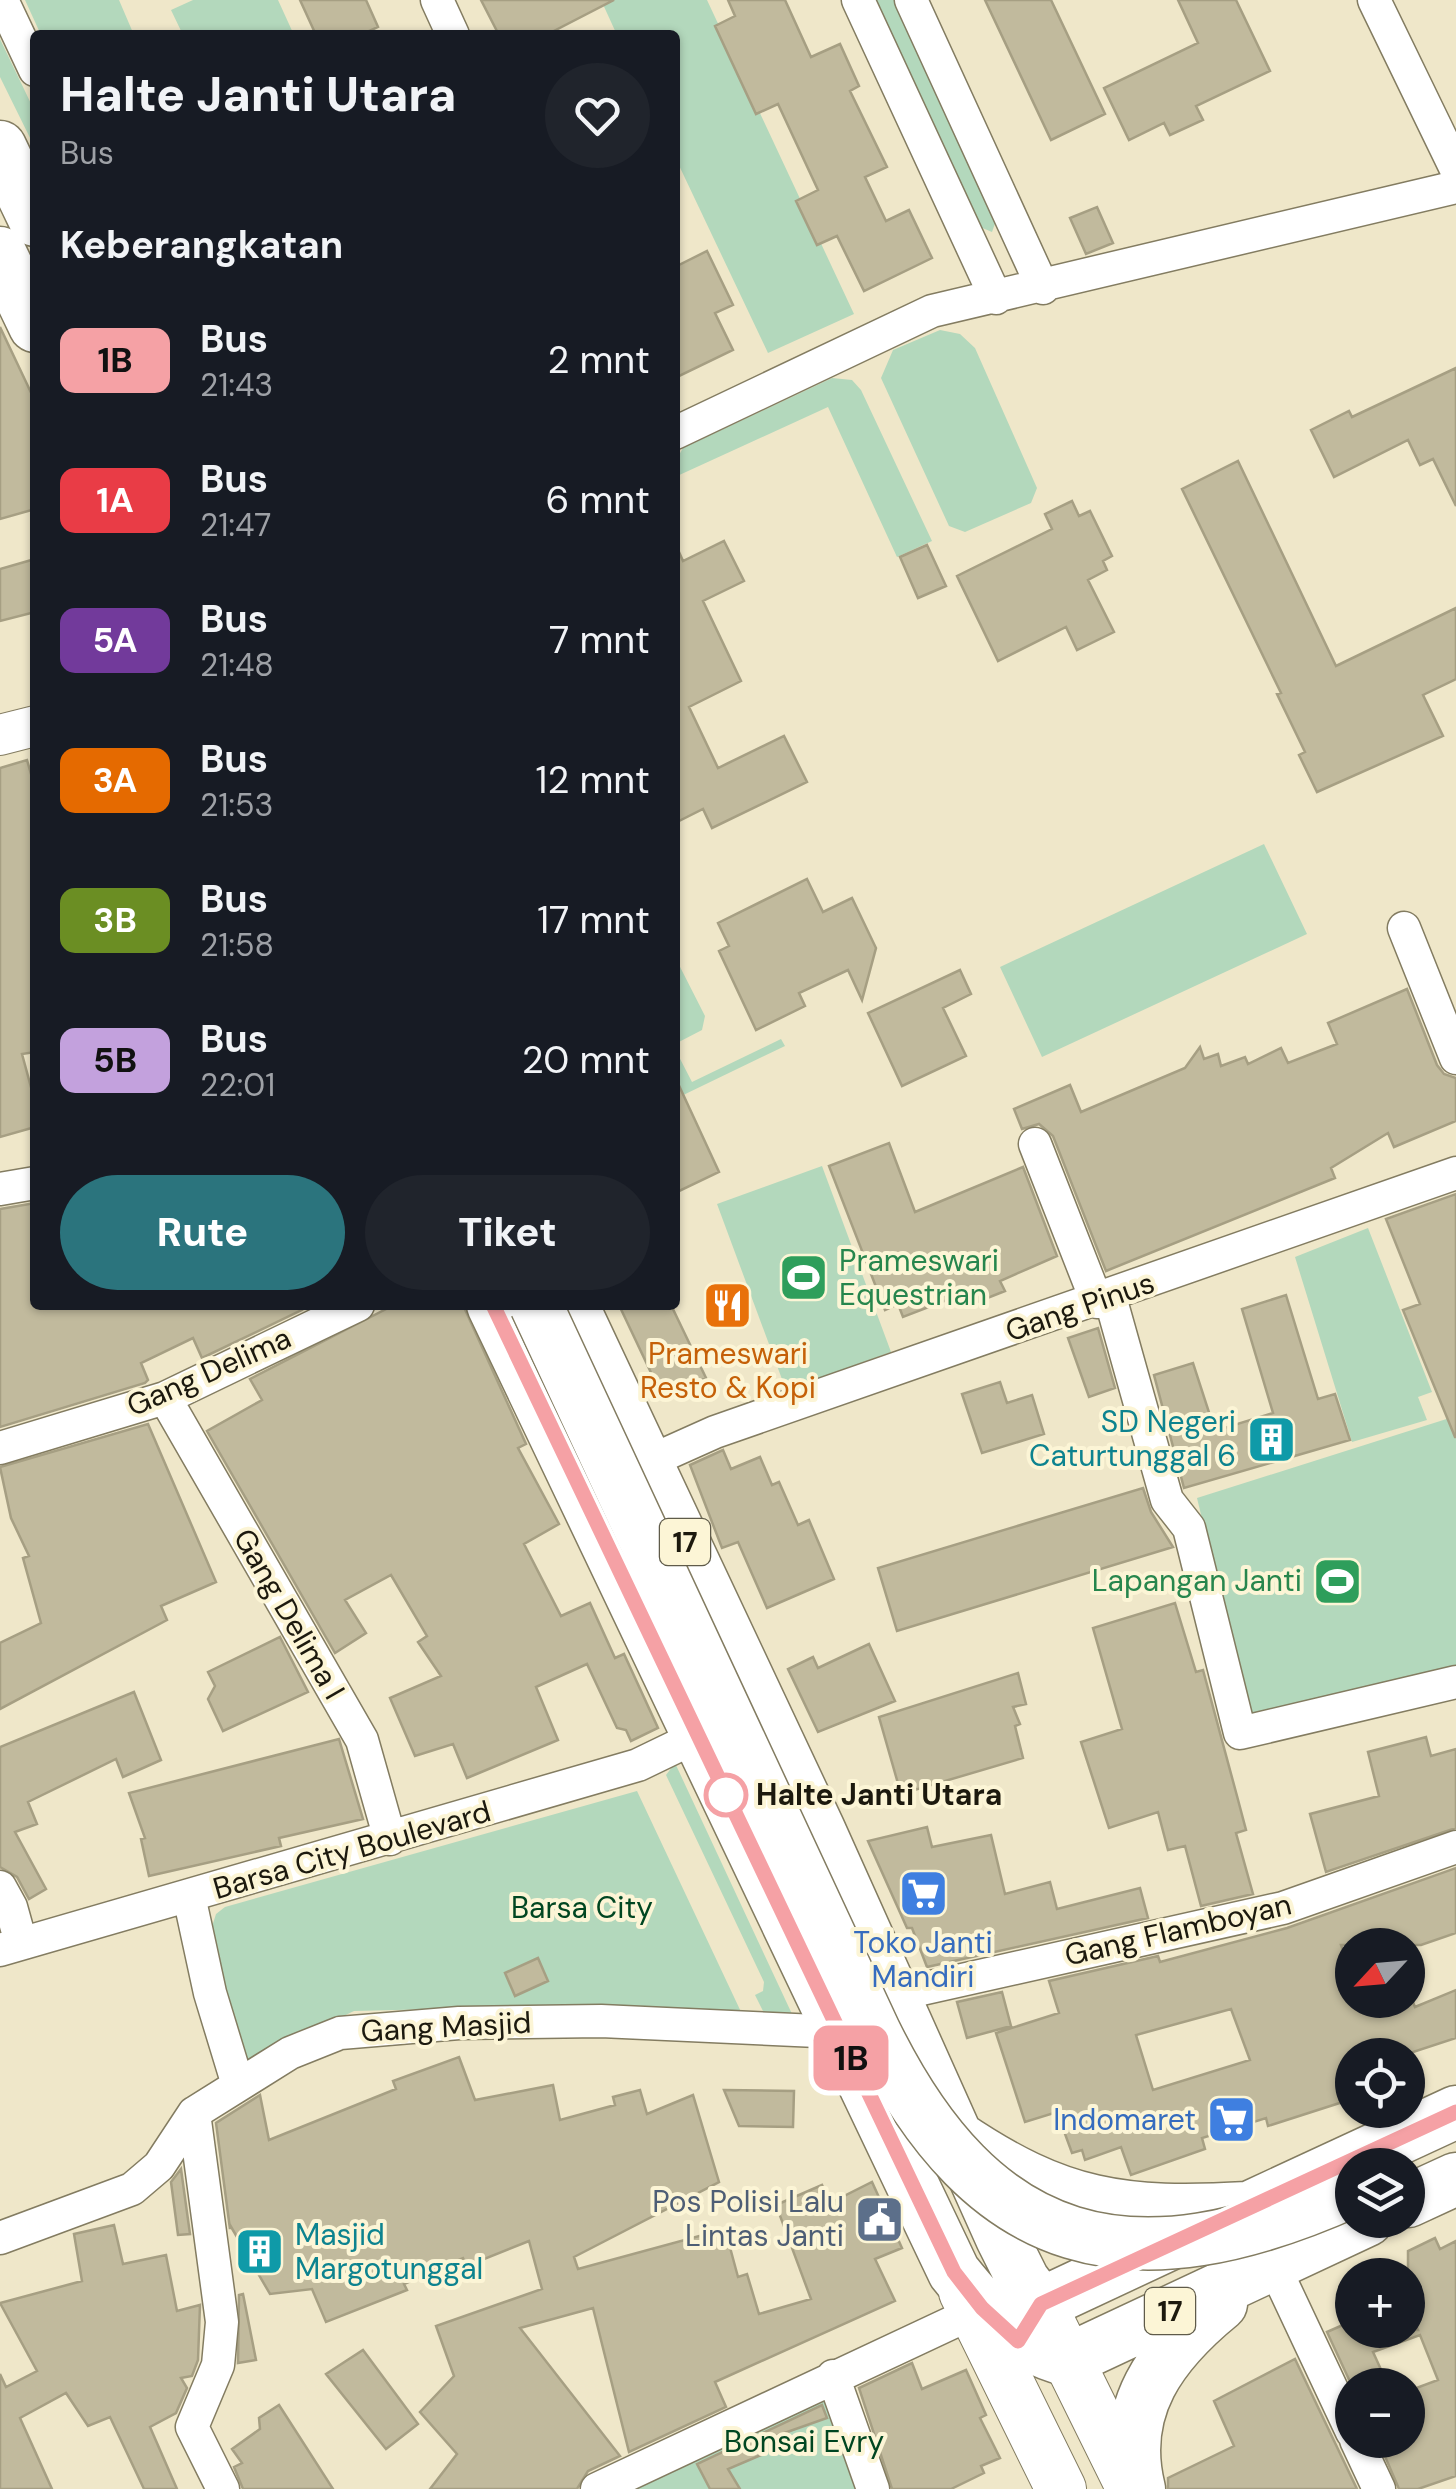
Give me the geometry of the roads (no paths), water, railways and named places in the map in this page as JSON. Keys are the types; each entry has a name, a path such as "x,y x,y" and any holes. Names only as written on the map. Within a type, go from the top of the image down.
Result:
{"highway":[{"path":"0,147 30,210"},
{"path":"0,253 30,316"},
{"name":"17","path":"495,1310 839,2032 1006,2324"},
{"name":"17","path":"538,1310 874,2031 898,2080 940,2142 994,2192 1031,2215 1104,2240 1210,2241 1272,2225 1335,2186"},
{"name":"17","path":"574,1310 795,1779 1022,2280 1006,2324"},
{"path":"733,1808 822,1960 837,1966 849,1960 854,1946 795,1779"},
{"name":"17","path":"1397,2148 1456,2112"},
{"name":"17","path":"954,2135 1012,2170 1096,2204 1160,2212 1248,2208"},
{"path":"1425,2159 1456,2145"},
{"path":"1425,2196 1456,2179"},
{"name":"17","path":"1006,2324 1248,2208 1335,2182"},
{"name":"17","path":"1006,2324 1272,2262 1335,2234"},
{"path":"1135,2489 1134,2428 1154,2373 1193,2327 1272,2262"}],"main road":[{"path":"1006,2324 1061,2489"},
{"path":"1006,2324 1076,2489"},
{"path":"1006,2324 1135,2489"}],"street":[{"path":"2,0 30,59"},
{"path":"438,0 452,30"},
{"path":"858,0 996,298"},
{"path":"911,0 1043,288"},
{"path":"1374,0 1456,169"},
{"path":"680,431 932,312 1456,187"},
{"path":"0,735 30,727"},
{"path":"1404,928 1456,1058"},
{"path":"1035,1144 1104,1300 1168,1500 1188,1528 1240,1733 1456,1682"},
{"name":"Gang Pinus","path":"648,1462 715,1432 1104,1300 1456,1173"},
{"path":"0,1189 30,1183"},
{"name":"Gang Delima","path":"0,1448 165,1398 348,1310"},
{"name":"Gang Delima I","path":"165,1398 362,1740 390,1839"},
{"name":"Barsa City Boulevard","path":"11,1946 638,1766 698,1736"},
{"name":"Gang Flamboyan","path":"894,1995 1283,1908 1456,1847"},
{"path":"0,1888 11,1907 11,1946"},
{"path":"189,1896 210,1993 238,2085"},
{"name":"Gang Masjid","path":"0,2238 132,2189 159,2166 194,2113 323,2038 370,2028 601,2020 839,2032"},
{"path":"1384,2148 1456,2088"},
{"path":"194,2113 222,2322 218,2365 192,2427 223,2489"},
{"path":"1425,2201 1456,2195"},
{"path":"1272,2262 1335,2396"},
{"path":"597,2489 833,2376 1006,2324"},
{"path":"833,2376 873,2489"},
{"path":"1364,2458 1378,2489"}],"place":[{"name":"Prameswari Equestrian","path":"804,1278"},
{"name":"Prameswari Resto & Kopi","path":"728,1305"},
{"name":"SD Negeri Caturtunggal 6","path":"1271,1439"},
{"name":"Lapangan Janti","path":"1337,1581"},
{"name":"Halte Janti Utara","path":"726,1795"},
{"name":"Toko Janti Mandiri","path":"923,1894"},
{"name":"Indomaret","path":"1231,2120"},
{"name":"Pos Polisi Lalu Lintas Janti","path":"879,2219"},
{"name":"Masjid Margotunggal","path":"260,2252"}],"park label":[{"name":"Barsa City","path":"582,1908"},
{"name":"Bonsai Evry","path":"804,2442"}]}
